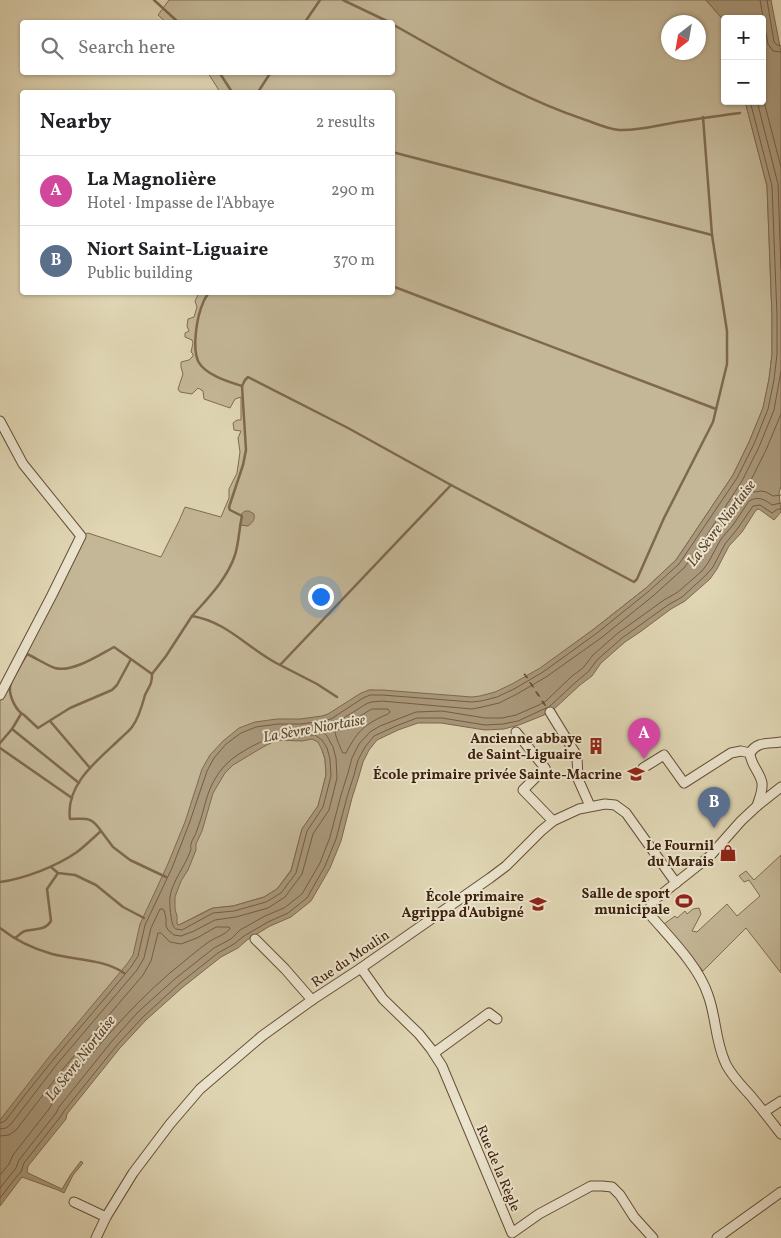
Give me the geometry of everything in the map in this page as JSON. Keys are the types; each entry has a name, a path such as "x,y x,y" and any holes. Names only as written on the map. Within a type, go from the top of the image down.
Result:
{"street":[{"path":"0,421 23,464 81,536 72,557 0,695"},
{"path":"550,712 577,756 578,780 590,806"},
{"path":"516,732 545,768 523,790 553,821"},
{"path":"757,806 762,784 750,753 761,744 781,742"},
{"path":"643,768 664,755 684,783 730,753 741,751 750,753"},
{"path":"762,784 768,790 779,789"},
{"path":"779,789 741,821 710,856 653,901 650,913 699,976 708,995 719,1044 728,1069 781,1134"},
{"name":"Rue du Moulin","path":"96,1238 106,1217 133,1173 170,1124 200,1089 262,1036 506,866 553,821 590,806 615,805 626,813 676,883"},
{"path":"255,939 312,1000"},
{"name":"Rue de la Règle","path":"361,968 383,999 419,1034 442,1066 513,1235 539,1214 590,1186 602,1186 612,1187 620,1195 634,1217 653,1238"},
{"path":"434,1053 489,1013 497,1019"},
{"path":"764,1112 781,1101"},
{"path":"717,1238 781,1192"},
{"path":"74,1202 106,1217"}],"shaded area":[{"path":"169,0 706,0 721,17 721,105 746,105 767,186 772,354 763,408 733,475 676,560 646,588 567,649 505,701 369,690 322,750 325,759 326,775 318,806 302,829 291,870 277,889 264,897 233,906 213,908 179,925 177,924 0,1134 0,686 77,537 88,533 161,557 185,507 221,517 229,498 229,489 237,473 240,452 238,438 241,431 234,430 233,423 241,420 241,397 235,399 230,408 204,399 203,391 198,388 192,394 180,392 178,389 183,374 181,362 189,360 193,356 191,352 192,340 185,337 185,333 189,331 187,326 188,319 194,317 197,307 195,301 198,295 395,295 395,90 219,90 209,75 395,75 395,20 164,20 158,15"},
{"path":"781,855 781,973 746,928 703,971 664,924 675,916 677,918 685,911 687,914 693,909 699,908 701,914 692,931 697,932 727,904 737,916 760,896 749,880 744,882 739,876 746,871 754,880"}],"water":[{"name":"La Sèvre Niortaise","path":"706,0 771,0 781,52 781,486 779,493 781,512 774,520 759,509 756,510 742,532 729,546 710,579 685,601 625,642 601,663 592,676 553,710 519,725 504,729 485,730 441,723 418,723 377,740 363,762 341,841 330,868 311,901 291,917 270,926 221,957 146,1020 120,1048 28,1166 28,1173 62,1189 81,1161 83,1163 73,1175 64,1193 22,1177 0,1206 0,1120 133,955 140,924 185,822 202,769 210,755 223,741 239,728 255,722 277,719 300,719 328,714 369,690 472,697 495,692 540,668 594,629 646,588 676,560 733,475 763,408 772,354 767,186 746,105 766,105 766,15 721,15 721,17","holes":["312,739 318,742 325,759 326,775 318,806 302,829 291,871 277,889 264,897 233,906 213,908 179,925 177,924 175,897 196,850 196,844 202,831 213,793 225,773 233,765 277,740 302,741"]},
{"path":"245,511 254,514 253,521 248,526 240,525 242,516 240,515"}],"waterway":[{"path":"154,0 176,20"},
{"path":"306,20 320,0"},
{"path":"343,0 385,20"},
{"path":"395,26 534,100 601,126 619,130 639,129 740,113"},
{"path":"221,75 231,90"},
{"path":"259,90 269,75"},
{"path":"337,697 317,684 280,665 451,485 634,582 637,579 664,518 713,422 727,364 727,331 712,235 703,117"},
{"path":"395,153 712,235"},
{"path":"395,287 716,409"},
{"path":"207,295 203,302 197,323 195,348 198,361 201,366 212,374 242,386"},
{"path":"280,665 227,630 205,619 192,616 222,580 232,564 236,550 242,516 230,510 229,507 246,450 242,386 245,380 248,377 348,428 451,485"},
{"path":"131,659 117,685 112,690 70,708 38,728 18,710 12,699 11,684 27,654 52,667 62,669 77,666 114,647 152,674 192,616"},
{"path":"0,882 30,875 60,862 77,852 101,831 88,819 70,819 70,806 73,795 85,773 130,730 140,712 151,683 152,674"},
{"path":"21,714 12,729 79,783"},
{"path":"50,721 90,768"},
{"path":"0,743 12,729"},
{"path":"0,748 72,798"},
{"path":"101,831 113,847 130,860 166,877"},
{"path":"51,867 58,873 75,875 96,885 123,907 144,918"},
{"path":"15,938 25,931 43,928 51,921 47,889 58,873"},
{"path":"0,928 38,950 98,962 124,973"}],"ferry route":[{"path":"524,674 525,674 550,712 549,712 524,674"}],"place":[{"name":"Ancienne abbaye de Saint-Liguaire","path":"596,746"},
{"name":"La Magnolière","path":"644,759"},
{"name":"École primaire privée Sainte-Macrine","path":"636,774"},
{"name":"Niort Saint-Liguaire","path":"714,828"},
{"name":"Le Fournil du Marais","path":"728,853"},
{"name":"Salle de sport municipale","path":"684,901"},
{"name":"École primaire Agrippa d'Aubigné","path":"538,904"}]}
